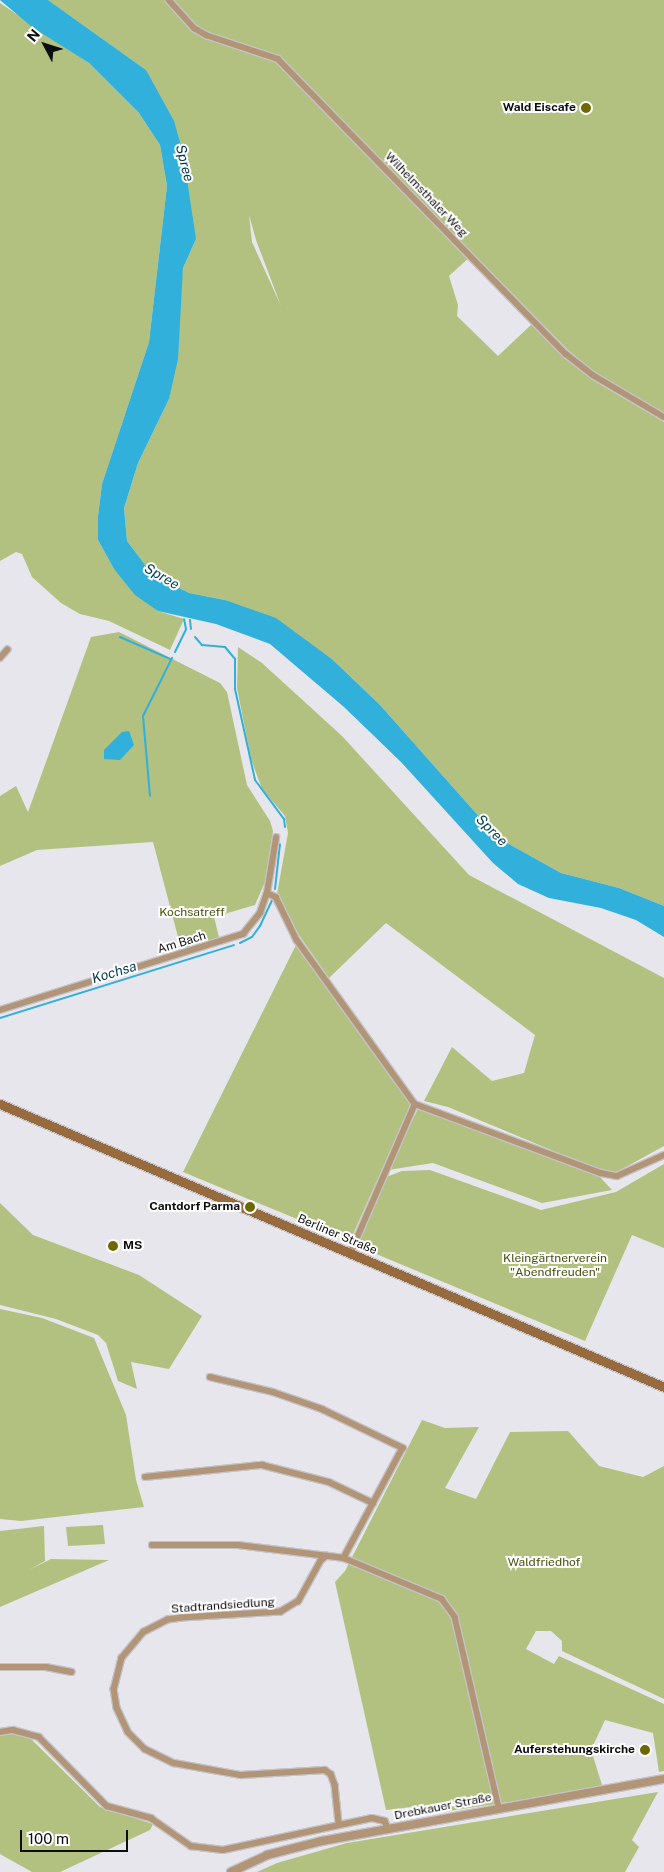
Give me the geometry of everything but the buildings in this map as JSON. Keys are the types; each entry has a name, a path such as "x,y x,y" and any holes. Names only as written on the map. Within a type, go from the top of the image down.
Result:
{"main road":[{"name":"Berliner Straße","path":"0,1104 664,1387"}],"street":[{"name":"Wilhelmsthaler Weg","path":"169,0 183,18 206,35 278,59 566,354 593,374 664,417"},
{"path":"0,658 7,650"},
{"name":"Am Bach","path":"0,1010 236,937 254,921 267,893 276,838"},
{"path":"267,893 276,897 297,940 415,1104 601,1173 616,1176 664,1155"},
{"path":"350,1254 415,1104"},
{"path":"210,1377 273,1392 322,1409 403,1448 344,1558"},
{"path":"145,1477 262,1465 329,1482 373,1503"},
{"path":"152,1545 238,1545 344,1558 398,1578 442,1599 448,1605 457,1627 499,1808"},
{"name":"Stadtrandsiedlung","path":"327,1556 321,1560 299,1601 281,1612 168,1620 144,1632 122,1658 115,1681 115,1698 123,1725 135,1741 156,1756 174,1763 241,1774 325,1770 331,1774 335,1785 339,1824"},
{"path":"0,1667 46,1667 72,1672"},
{"path":"0,1732 13,1730 39,1737 107,1806 151,1818 191,1846 223,1850 339,1824 378,1818 386,1822 388,1828"},
{"name":"Drebkauer Straße","path":"231,1872 267,1855 388,1828 664,1779"}],"green space":[{"path":"48,0 664,0 664,414 593,371 568,350 473,254 449,276 458,305 457,316 498,356 532,324 565,359 596,382 664,422 664,906 619,888 561,873 498,838 380,705 333,660 225,600 189,593 152,574 127,541 124,508 138,463 169,399 183,268 196,239 146,70","holes":["249,215 256,240 281,306 252,242"]},
{"path":"0,3 89,63 139,113 160,145 167,186 149,342 102,484 98,516 98,540 114,569 158,611 184,619 170,650 109,621 80,614 61,603 32,577 22,554 16,552 0,561"},
{"name":"Kochsatreff","path":"119,632 220,683 227,692 247,785 270,821 273,831 265,882 255,905 214,917 220,941 182,952 153,842 37,850 0,866 0,796 16,786 28,812 91,637"},
{"path":"238,647 262,663 342,736 469,875 664,978 664,1146 615,1173 599,1170 448,1107 424,1101 452,1047 492,1081 524,1073 535,1035 386,923 329,978 299,935 277,894 288,833 285,816 262,789 251,759 237,688"},
{"path":"297,943 411,1104 350,1241 183,1172"},
{"path":"418,1109 491,1132 599,1176 612,1190 542,1203 433,1163 388,1170"},
{"name":"Kleingärtnerverein \"Abendfreuden\"","path":"664,1164 664,1248 632,1235 585,1341 357,1246 386,1177 402,1171 430,1170 541,1210 616,1192"},
{"path":"0,1203 33,1235 139,1275 202,1316 169,1369 131,1362 137,1389 118,1381 106,1343 98,1335 56,1319 0,1305"},
{"path":"0,1309 42,1318 94,1338 126,1415 136,1480 144,1507 21,1521 0,1519"},
{"name":"Waldfriedhof","path":"422,1420 445,1428 479,1427 445,1488 476,1499 510,1432 568,1431 599,1466 643,1477 664,1466 664,1699 562,1651 562,1641 551,1631 536,1631 526,1649 554,1664 559,1656 664,1704 664,1771 659,1772 653,1733 605,1720 591,1750 603,1788 422,1815 420,1806 386,1810 335,1582 345,1571"},
{"path":"103,1525 105,1544 68,1546 66,1527"},
{"path":"44,1526 45,1561 29,1570 51,1559 109,1560 0,1607 0,1531"},
{"path":"5,1732 26,1734 100,1807 153,1824 150,1830 60,1872 32,1872 0,1854 0,1734"},
{"path":"658,1792 632,1840 639,1847 625,1872 257,1872 277,1863 347,1843"}],"water":[{"path":"0,0 48,0 146,70 174,121 183,153 196,239 183,268 178,359 169,399 138,463 124,508 127,541 152,574 189,593 225,600 276,618 333,660 380,705 498,838 561,873 619,888 664,906 664,937 636,920 601,908 549,898 518,884 493,863 401,762 344,707 270,644 216,624 158,611 135,595 114,569 98,540 98,516 102,484 149,342 167,186 160,145 139,113 89,63 32,27"},
{"path":"129,731 134,745 120,760 104,759 104,750 122,732"}],"waterway":[{"path":"175,652 186,629 184,619"},
{"name":"Kochsa","path":"190,620 191,629"},
{"path":"120,637 170,659"},
{"name":"Kochsa","path":"195,637 202,645 225,647 235,659 235,689 255,780 284,819 285,827"},
{"path":"150,796 143,716 172,658"},
{"name":"Kochsa","path":"275,889 280,844"},
{"name":"Kochsa","path":"240,943 252,937 260,926 272,900"},
{"name":"Kochsa","path":"0,1018 234,945"}],"place":[{"name":"Wald Eiscafe","path":"586,108"},
{"name":"Cantdorf Parma","path":"250,1207"},
{"name":"MS","path":"113,1246"},
{"name":"Auferstehungskirche","path":"645,1750"}],"water label":[{"name":"Spree","path":"185,163"},
{"name":"Spree","path":"162,576"},
{"name":"Spree","path":"492,830"}]}
